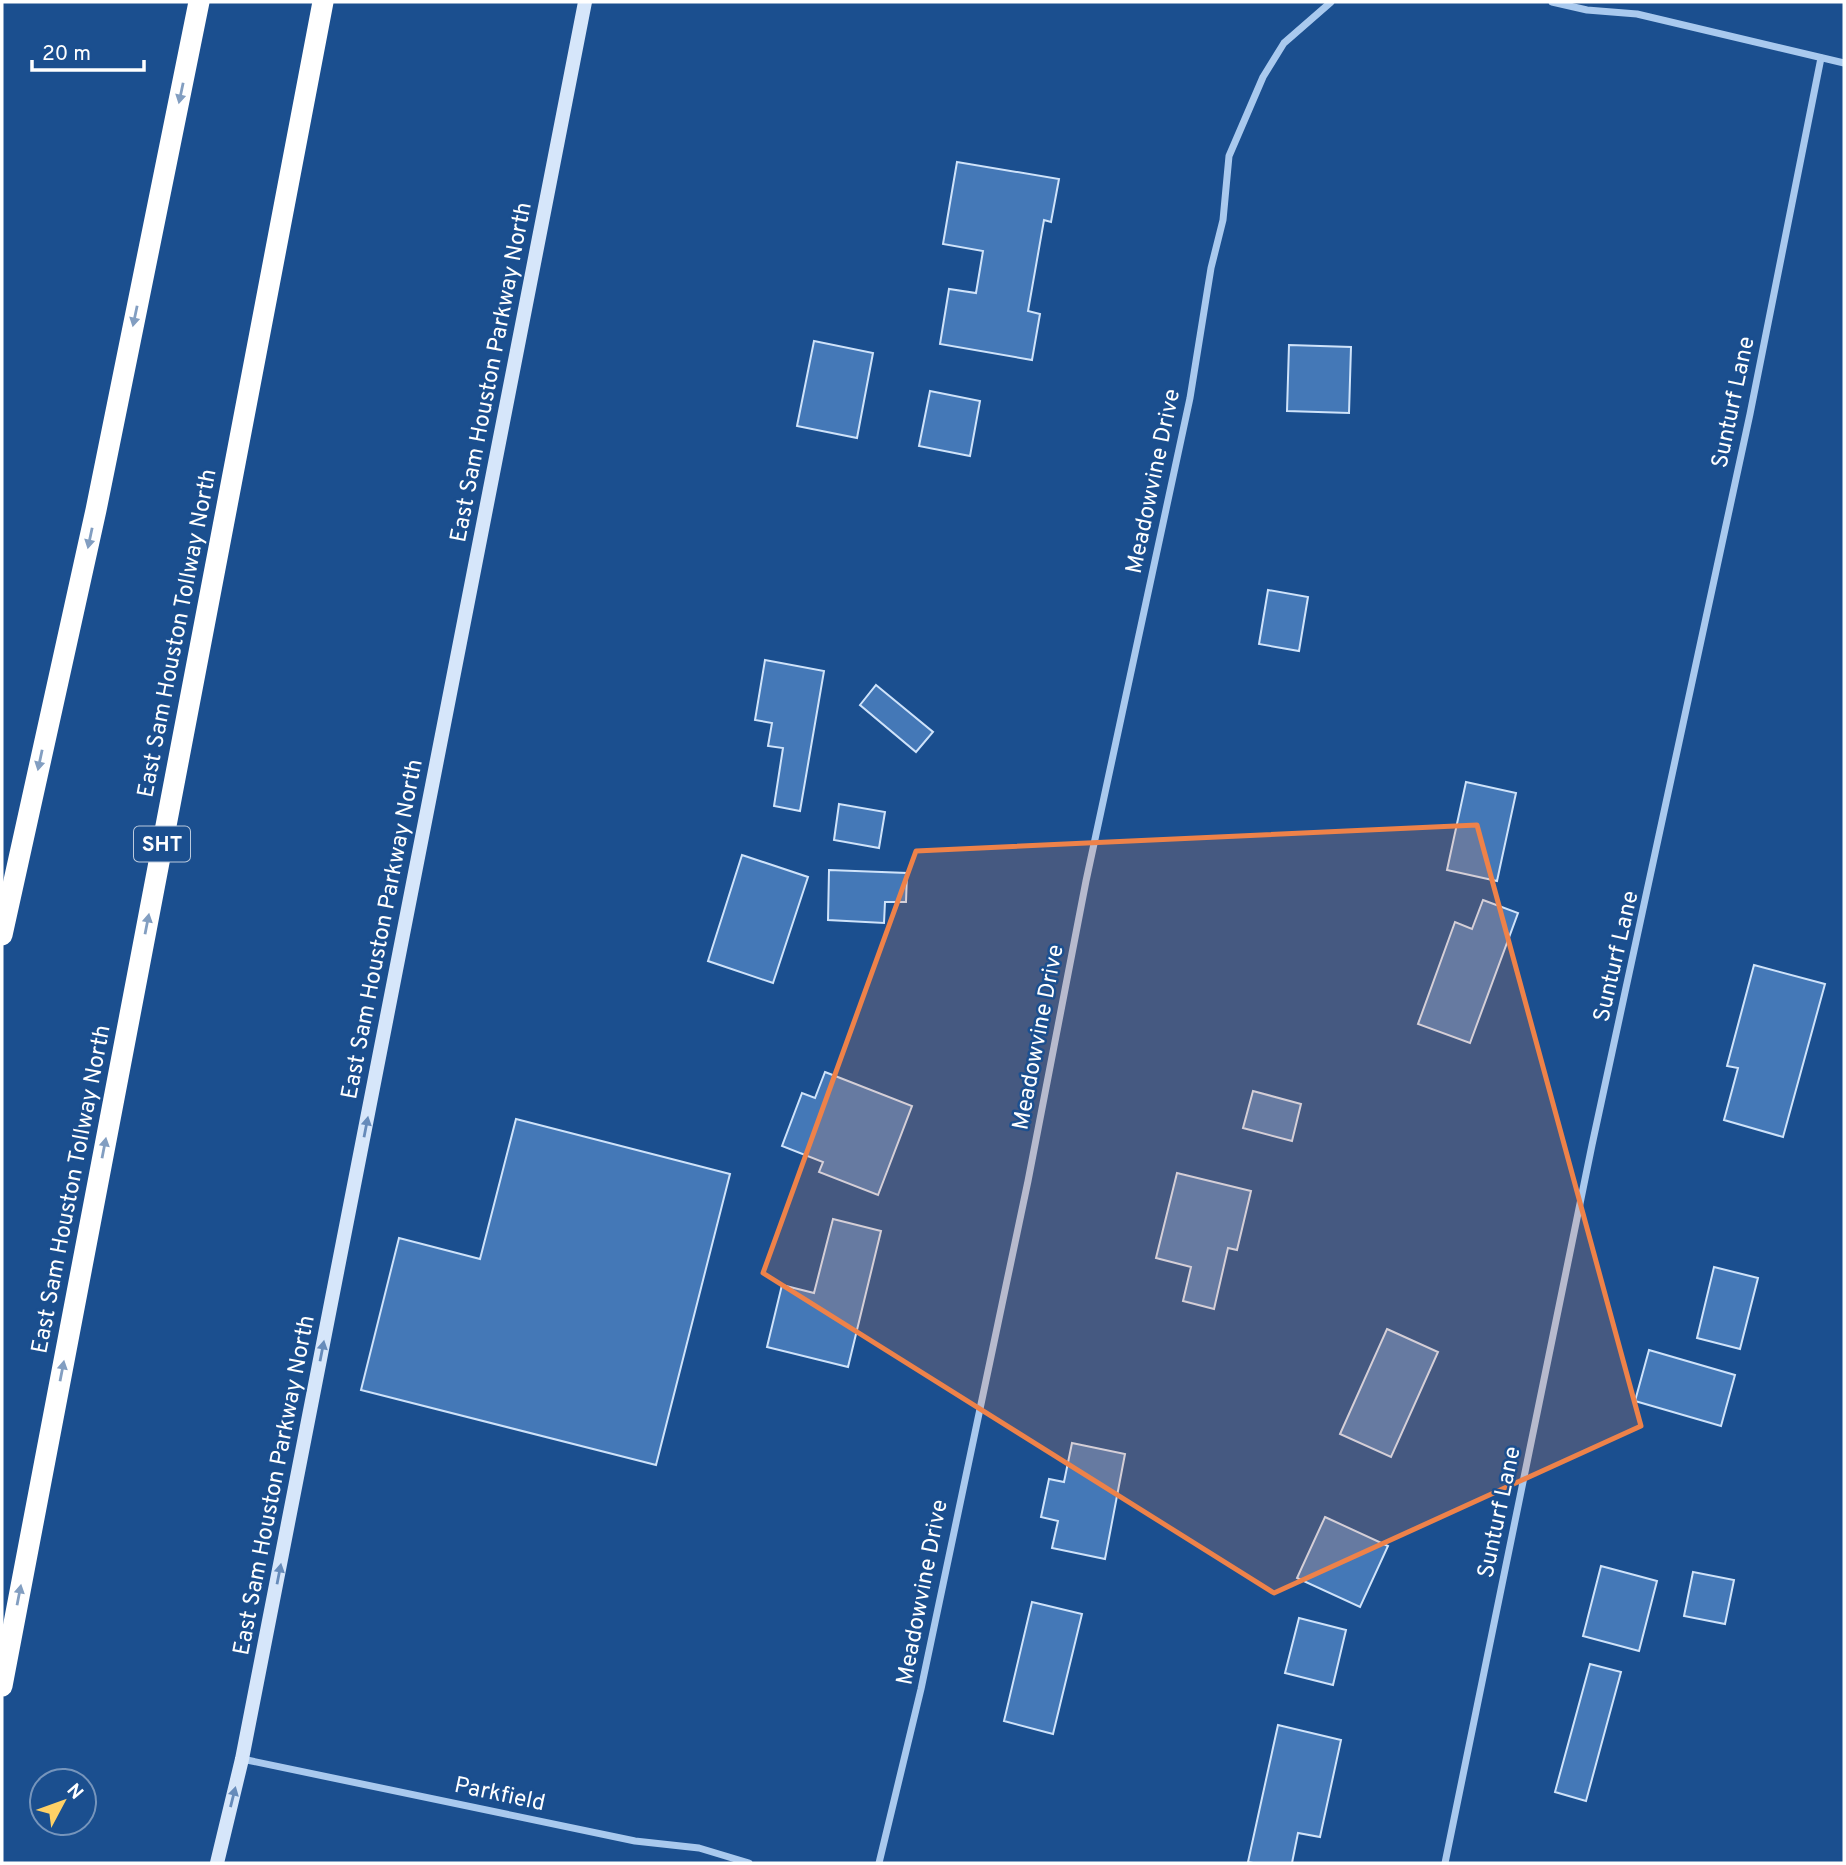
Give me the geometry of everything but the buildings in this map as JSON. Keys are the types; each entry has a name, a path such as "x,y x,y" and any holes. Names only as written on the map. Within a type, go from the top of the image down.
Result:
{"highway":[{"path":"2,935 93,523 200,2"},
{"name":"East Sam Houston Tollway North","path":"2,1686 323,2"}],"main road":[{"name":"East Sam Houston Parkway North","path":"217,1863 242,1759 585,2"}],"street":[{"name":"Meadowvine Drive","path":"879,1863 921,1689 1026,1195 1086,881 1190,398 1211,268 1223,216 1229,156 1263,77 1284,43 1331,2"},
{"path":"1552,2 1587,10 1637,13 1844,63"},
{"name":"Sunturf Lane","path":"1445,1863 1592,1145 1750,414 1821,58"},
{"name":"Parkfield","path":"242,1759 635,1841 699,1848 749,1863"}],"highlighted area":[{"path":"1477,825 1641,1426 1274,1593 763,1273 916,851"}]}
